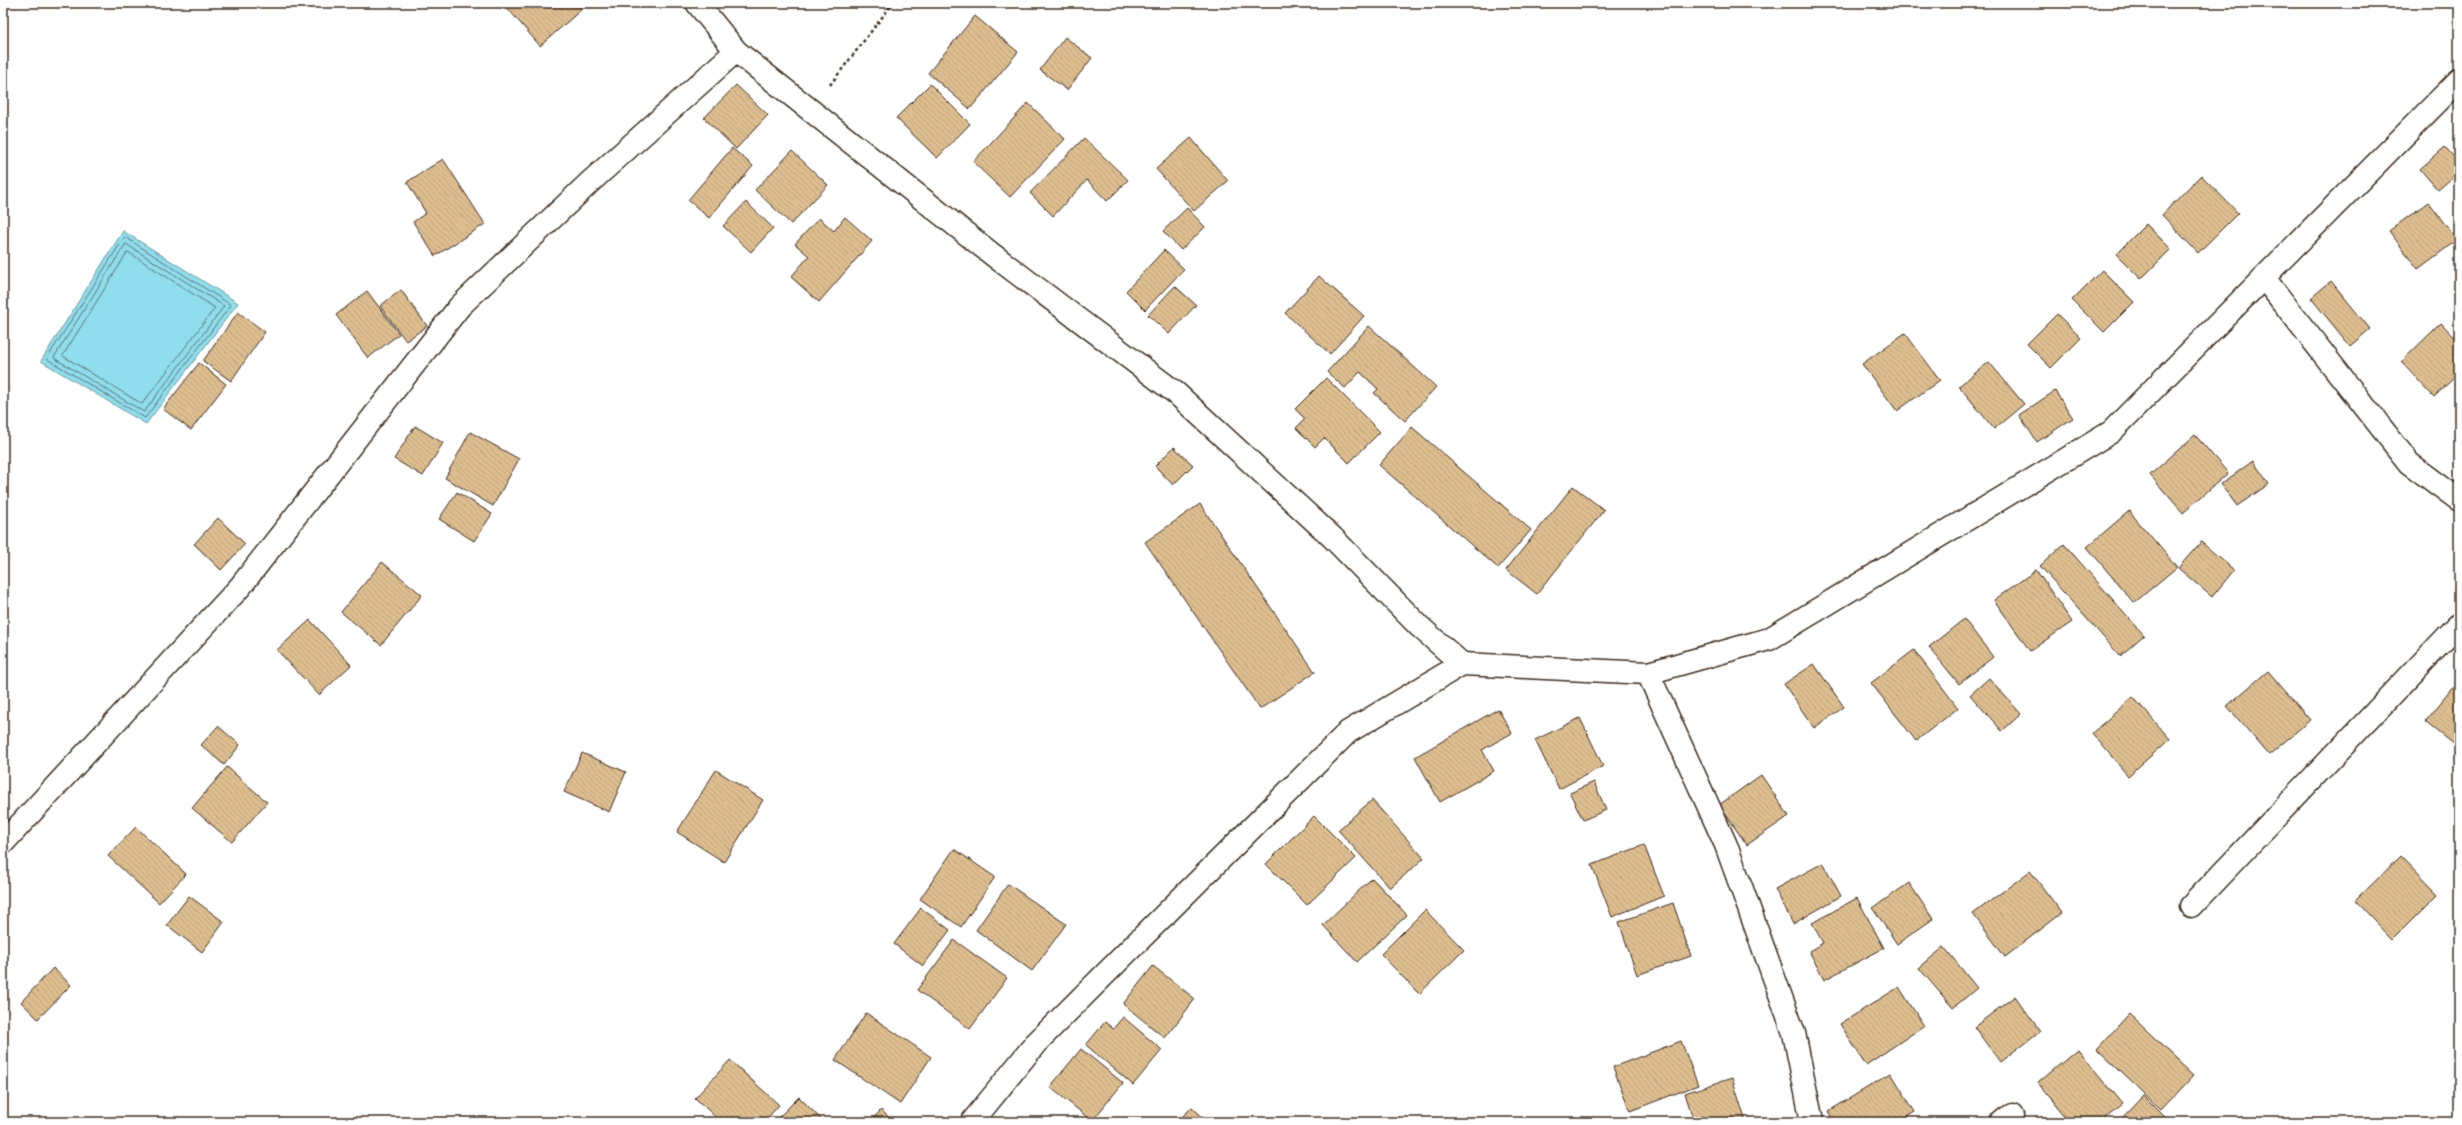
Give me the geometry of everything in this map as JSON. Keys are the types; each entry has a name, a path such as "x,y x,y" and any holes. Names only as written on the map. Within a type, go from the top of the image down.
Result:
{"street":[{"path":"697,3 736,51 811,109 993,255 1176,393 1332,538 1419,626 1462,664"},
{"path":"3,843 240,587 460,306 589,183 736,51"},
{"path":"972,1122 1036,1043 1348,732 1462,664 1648,673 1769,639 2111,432 2459,80"},
{"path":"2264,278 2409,463 2459,500"},
{"path":"2191,906 2459,624"},
{"path":"1648,673 1726,845 1794,1033 1812,1122"}],"path":[{"path":"811,109 893,3"}],"water":[{"path":"123,231 238,303 146,424 41,361"}],"building":[{"path":"577,3 582,9 540,46 504,4"},
{"path":"975,16 1018,52 970,109 928,73"},
{"path":"1065,37 1092,58 1067,90 1040,70"},
{"path":"930,84 970,124 937,158 896,118"},
{"path":"736,85 768,115 736,149 704,118"},
{"path":"1028,103 1065,139 1010,197 973,162"},
{"path":"1084,138 1128,180 1107,201 1087,180 1053,216 1030,193"},
{"path":"1191,138 1228,181 1194,211 1156,169"},
{"path":"2445,147 2459,163 2459,172 2438,190 2420,169"},
{"path":"732,148 753,166 709,218 688,200"},
{"path":"792,151 828,185 791,224 755,190"},
{"path":"443,159 485,224 435,256 413,222 426,213 407,182"},
{"path":"2201,175 2238,213 2198,253 2162,215"},
{"path":"746,202 773,228 751,252 723,226"},
{"path":"2428,202 2457,240 2418,269 2389,231"},
{"path":"1187,208 1205,227 1181,250 1163,231"},
{"path":"845,217 872,241 819,302 791,277 809,256 795,244 819,218 834,231"},
{"path":"2146,224 2171,249 2141,279 2116,254"},
{"path":"1164,250 1184,269 1145,310 1126,291"},
{"path":"2102,270 2134,302 2104,332 2072,300"},
{"path":"1319,276 1364,316 1330,354 1285,313"},
{"path":"2331,281 2370,329 2350,346 2311,298"},
{"path":"1175,286 1196,305 1169,334 1148,315"},
{"path":"401,290 427,326 406,341 380,306"},
{"path":"367,291 399,334 368,358 336,315"},
{"path":"238,312 265,332 231,381 203,361"},
{"path":"2057,314 2081,338 2051,368 2027,344"},
{"path":"2441,323 2459,342 2459,373 2434,397 2401,362"},
{"path":"1369,326 1436,387 1405,421 1374,393 1378,389 1360,372 1345,388 1327,372"},
{"path":"1905,333 1940,380 1897,411 1862,364"},
{"path":"1989,362 2024,404 1994,429 1959,386"},
{"path":"199,363 226,384 191,430 163,409"},
{"path":"1326,378 1380,432 1349,463 1324,438 1315,447 1296,428 1305,419 1295,409"},
{"path":"2055,391 2073,418 2037,442 2019,415"},
{"path":"415,426 443,443 423,476 394,459"},
{"path":"1412,427 1531,530 1498,568 1379,465"},
{"path":"470,432 519,459 493,506 445,478"},
{"path":"2195,435 2228,473 2183,513 2150,475"},
{"path":"1174,447 1193,465 1173,485 1155,466"},
{"path":"2253,461 2269,484 2237,506 2221,484"},
{"path":"1573,486 1604,510 1537,594 1506,570"},
{"path":"457,492 492,514 474,541 439,519"},
{"path":"1200,504 1315,672 1260,709 1145,542"},
{"path":"2129,511 2177,567 2134,603 2087,547"},
{"path":"218,518 245,544 221,570 194,544"},
{"path":"2201,542 2234,570 2212,597 2178,568"},
{"path":"2064,544 2144,635 2120,656 2040,566"},
{"path":"382,562 422,595 381,645 341,612"},
{"path":"2036,570 2072,622 2030,651 1994,600"},
{"path":"1964,619 1993,657 1959,684 1929,647"},
{"path":"310,620 351,665 319,695 277,650"},
{"path":"1914,650 1958,708 1916,741 1871,683"},
{"path":"1814,664 1844,707 1814,728 1784,684"},
{"path":"2268,671 2310,720 2269,755 2227,706"},
{"path":"1989,678 2021,714 2002,731 1970,695"},
{"path":"2459,681 2459,749 2425,722"},
{"path":"2133,697 2170,739 2128,776 2092,733"},
{"path":"1498,709 1512,733 1482,750 1494,771 1440,802 1415,757"},
{"path":"1580,718 1603,766 1559,789 1535,740"},
{"path":"218,726 240,745 224,765 201,745"},
{"path":"582,753 626,772 609,812 564,792"},
{"path":"227,767 267,802 232,842 192,808"},
{"path":"716,770 763,800 724,862 677,832"},
{"path":"1761,775 1789,816 1747,845 1719,805"},
{"path":"1594,782 1606,810 1583,820 1570,793"},
{"path":"1372,800 1424,858 1390,888 1338,830"},
{"path":"1314,816 1356,858 1307,905 1266,864"},
{"path":"136,827 186,874 159,903 108,856"},
{"path":"1644,845 1664,896 1612,917 1592,865"},
{"path":"954,849 995,877 961,927 920,899"},
{"path":"2401,856 2438,894 2392,940 2355,901"},
{"path":"1823,863 1841,896 1793,924 1775,889"},
{"path":"2030,871 2062,913 2005,957 1973,914"},
{"path":"1372,878 1407,915 1357,962 1323,925"},
{"path":"1909,883 1933,919 1897,944 1873,908"},
{"path":"1008,884 1066,924 1032,971 976,930"},
{"path":"189,896 224,922 202,952 167,925"},
{"path":"1857,898 1884,948 1824,980 1809,951 1823,943 1812,923"},
{"path":"1673,903 1691,956 1637,975 1619,922"},
{"path":"921,908 950,930 923,966 894,944"},
{"path":"1425,910 1464,950 1419,994 1381,954"},
{"path":"954,940 1007,978 970,1029 917,990"},
{"path":"1944,947 1977,988 1953,1008 1919,968"},
{"path":"1153,966 1195,999 1165,1038 1123,1004"},
{"path":"53,968 71,985 38,1019 21,1002"},
{"path":"1899,987 1924,1026 1866,1065 1840,1024"},
{"path":"2015,996 2040,1031 2000,1062 1974,1027"},
{"path":"866,1013 931,1057 900,1104 835,1060"},
{"path":"2129,1014 2194,1075 2161,1110 2097,1049"},
{"path":"1123,1017 1162,1050 1133,1085 1086,1045 1105,1022 1113,1029"},
{"path":"1681,1041 1698,1085 1630,1111 1613,1067"},
{"path":"1081,1049 1123,1083 1092,1121 1050,1087"},
{"path":"2077,1049 2122,1103 2099,1122 2071,1122 2038,1082"},
{"path":"730,1060 779,1105 764,1122 721,1122 695,1098"},
{"path":"1891,1073 1915,1112 1898,1122 1835,1122 1829,1111"},
{"path":"1732,1078 1746,1122 1694,1122 1685,1093"},
{"path":"2143,1095 2166,1118 2162,1122 2117,1122"},
{"path":"799,1097 824,1122 774,1122"},
{"path":"1192,1107 1208,1122 1177,1122"},
{"path":"881,1110 894,1122 870,1122"}]}
